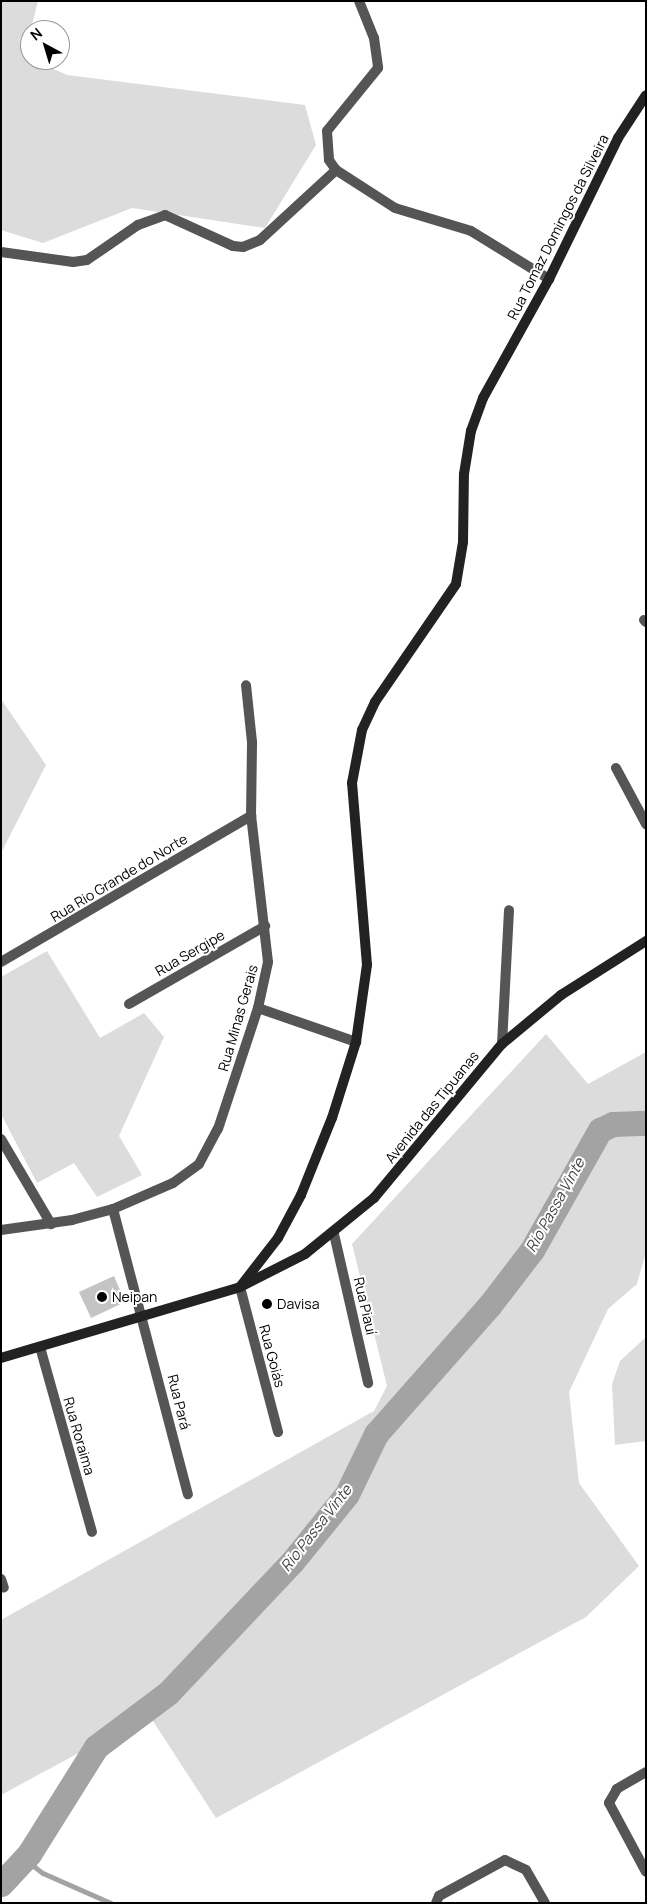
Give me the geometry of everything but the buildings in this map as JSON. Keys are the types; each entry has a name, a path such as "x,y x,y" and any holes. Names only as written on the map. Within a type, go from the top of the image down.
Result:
{"main road":[{"name":"Rua Tomaz Domingos da Silveira","path":"240,1287 278,1238 301,1195 332,1118 356,1042 368,965 352,783 354,761 375,702 456,584 463,542 464,474 471,431 498,366 549,279 599,174 646,95"},
{"name":"Avenida das Tipuanas","path":"240,1287 334,1234 374,1198 502,1044 561,995 646,941"},
{"path":"1,1358 240,1287"}],"street":[{"path":"359,1 374,38 378,68 326,131 325,146 336,170 395,208 488,240 549,279"},
{"path":"1,252 72,262 87,260 138,225 165,215 233,246 242,247 260,240 336,170"},
{"name":"Rua Minas Gerais","path":"1,1230 51,1224 113,1209 173,1183 199,1164 218,1129 258,1008 268,968 266,926 251,816 252,742 246,685"},
{"path":"616,768 646,824"},
{"name":"Rua Rio Grande do Norte","path":"1,962 251,816"},
{"path":"502,1044 510,910"},
{"name":"Rua Sergipe","path":"129,1004 266,926"},
{"path":"258,1008 356,1042"},
{"path":"1,1139 51,1224"},
{"name":"Rua Pará","path":"113,1209 143,1317 188,1494"},
{"name":"Rua Piauí","path":"334,1234 368,1383"},
{"name":"Rua Goiás","path":"240,1287 278,1432"},
{"name":"Rua Roraima","path":"40,1347 92,1532"},
{"path":"646,1772 617,1788 609,1803 646,1872"},
{"path":"436,1903 439,1896 505,1860 526,1870 545,1903"}],"shaded area":[{"path":"1,1 38,1 33,20 20,20 20,70 56,70 67,75 305,105 316,145 265,228 132,208 43,243 1,230"},
{"path":"1,699 46,765 1,853"},
{"path":"47,951 100,1038 144,1013 164,1037 119,1136 142,1175 97,1197 74,1163 37,1183 1,1114 1,977"},
{"path":"546,1034 588,1084 646,1052 646,1252 637,1284 608,1309 569,1392 579,1483 639,1566 586,1617 216,1818 149,1715 1,1795 1,1620 374,1411 387,1386 352,1244"},
{"path":"646,1337 646,1441 615,1445 612,1384 620,1361"}],"waterway":[{"name":"Rio Passa Vinte","path":"1,1884 29,1854 96,1747 168,1693 292,1562 347,1494 376,1434 489,1306 532,1250 600,1130 613,1124 646,1123"},
{"path":"29,1854 30,1863 43,1873 111,1903"}],"place":[{"name":"Neipan","path":"102,1297"},
{"name":"Davisa","path":"267,1304"}]}
